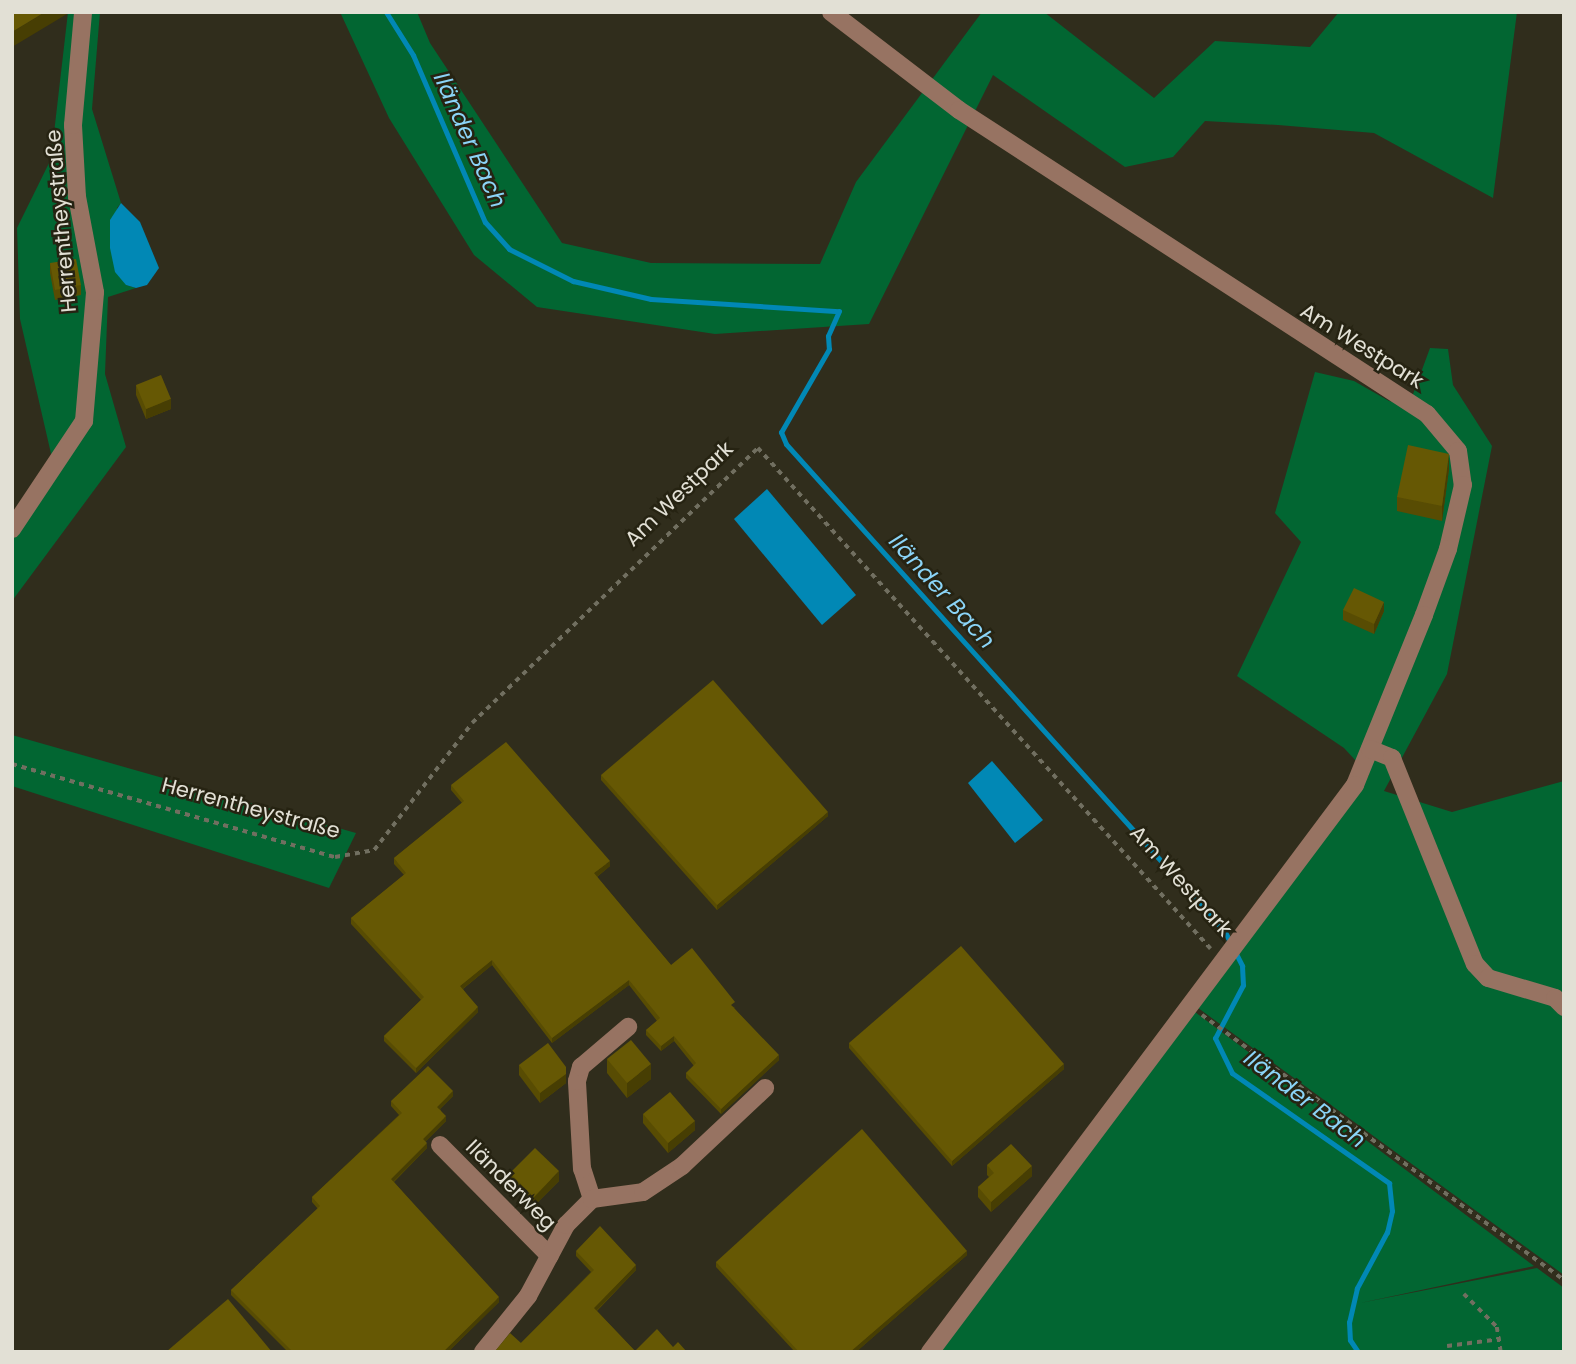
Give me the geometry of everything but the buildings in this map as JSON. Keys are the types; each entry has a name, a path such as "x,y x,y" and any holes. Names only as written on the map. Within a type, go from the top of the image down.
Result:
{"street":[{"name":"Herrentheystraße","path":"12,529 84,421 94,292 77,197 73,125 83,12"},
{"name":"Am Westpark","path":"831,12 960,110 1349,367 1368,372 1427,414 1458,451 1462,485 1448,549 1355,785 929,1352"},
{"path":"1370,749 1392,758 1475,964 1488,978 1555,998 1564,1007"},
{"path":"628,1027 581,1067 577,1081 582,1169 593,1199 643,1192 682,1166 765,1088"},
{"name":"Iländerweg","path":"440,1146 550,1256"},
{"name":"Iländerweg","path":"483,1352 528,1296 565,1225 593,1199"}],"path":[{"name":"Am Westpark","path":"496,701 758,449 1223,959"},
{"name":"Herrentheystraße","path":"12,764 335,857 374,850 472,723 496,701"},
{"path":"1219,1027 1564,1280"},
{"path":"1464,1294 1497,1326 1501,1352"},
{"path":"1447,1346 1501,1339"}],"green space":[{"path":"68,12 100,12 92,109 121,203 117,208 126,285 136,288 108,297 105,374 126,447 12,601 12,514 52,458 20,319 17,228 51,159"},
{"path":"340,12 417,12 430,43 562,243 651,263 820,264 856,182 982,12 1044,12 1154,98 1215,41 1310,47 1339,12 1517,12 1493,198 1374,133 1205,121 1173,157 1125,167 993,75 869,324 715,334 537,307 474,255 389,118"},
{"path":"1430,348 1448,349 1453,385 1492,446 1447,674 1384,791 1452,812 1564,781 1564,1275 1194,1005 1369,775 1344,748 1237,676 1301,542 1275,513 1315,372 1354,381 1389,401 1409,405"},
{"path":"12,735 356,833 329,888 12,786"},
{"path":"1191,1009 1534,1266 1360,1303 1537,1268 1564,1288 1564,1352 931,1352"}],"water":[{"path":"121,203 140,222 159,268 147,285 136,288 126,285 115,272 110,248 110,220"},
{"path":"767,489 856,595 822,625 734,519"},
{"path":"992,761 1043,820 1015,843 968,783"}],"waterway":[{"name":"Iländer Bach","path":"386,12 413,55 485,222 509,249 573,281 651,299 839,311 828,336 829,349 781,432 786,444 1225,932 1242,966 1243,985 1215,1038 1232,1073 1389,1183 1392,1211 1387,1232 1357,1288 1349,1322 1350,1340 1358,1352"}]}
